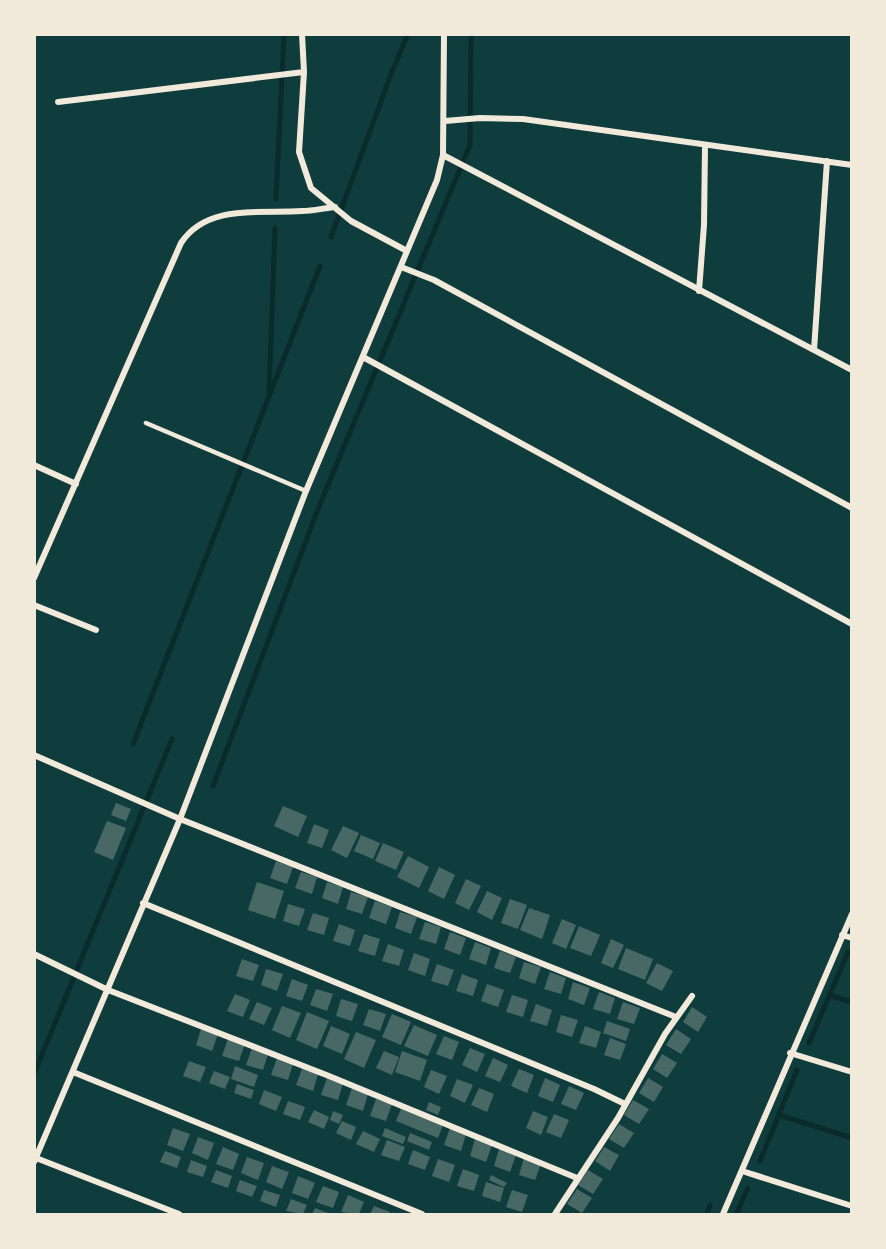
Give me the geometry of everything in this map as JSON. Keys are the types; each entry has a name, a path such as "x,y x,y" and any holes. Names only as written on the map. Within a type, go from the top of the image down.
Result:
{"street":[{"path":"302,34 304,72 299,152 311,188 351,221 407,251"},
{"path":"179,1215 35,1160 180,819 306,491 437,180 443,155 444,34"},
{"path":"58,102 304,72"},
{"path":"444,122 480,118 523,119 852,165"},
{"path":"699,291 704,225 705,146"},
{"path":"443,155 852,370"},
{"path":"814,350 827,161"},
{"path":"34,578 181,243 189,231 229,214 301,212 335,207"},
{"path":"401,267 434,280 852,508"},
{"path":"363,357 852,624"},
{"path":"34,465 76,484"},
{"path":"34,605 96,630"},
{"path":"34,755 180,819 676,1017"},
{"path":"143,903 584,1084 625,1104"},
{"path":"723,1215 790,1053 852,914"},
{"path":"842,935 852,938"},
{"path":"34,954 69,969 108,990 329,1076 577,1178"},
{"path":"555,1215 625,1104 676,1017 692,996"},
{"path":"790,1053 852,1072"},
{"path":"73,1072 422,1215"},
{"path":"742,1171 852,1206"}],"lane":[{"path":"146,423 306,491"}],"building":[{"path":"116,803 131,809 126,821 111,815"},
{"path":"283,806 307,816 298,837 274,826"},
{"path":"107,821 126,828 113,860 94,852"},
{"path":"314,824 329,830 322,848 307,843"},
{"path":"343,826 359,833 347,858 331,850"},
{"path":"361,835 380,843 373,859 354,851"},
{"path":"383,843 404,852 396,870 375,861"},
{"path":"408,856 429,867 419,888 397,877"},
{"path":"276,861 293,867 287,884 270,878"},
{"path":"439,867 455,875 444,899 428,891"},
{"path":"301,872 317,877 312,894 295,888"},
{"path":"466,879 481,886 469,910 455,903"},
{"path":"257,882 284,891 275,919 248,910"},
{"path":"327,882 343,887 338,904 322,898"},
{"path":"487,891 502,898 492,920 477,912"},
{"path":"351,892 368,897 362,914 346,909"},
{"path":"510,899 527,905 518,929 501,923"},
{"path":"375,901 392,907 386,924 369,918"},
{"path":"288,904 305,909 299,926 283,921"},
{"path":"529,908 550,915 542,939 520,930"},
{"path":"400,912 417,917 411,934 395,928"},
{"path":"313,913 329,918 324,935 307,930"},
{"path":"562,919 576,925 566,949 552,943"},
{"path":"425,922 441,927 436,944 419,939"},
{"path":"339,924 355,930 350,946 333,941"},
{"path":"579,926 600,935 591,956 570,948"},
{"path":"450,932 466,938 460,955 444,949"},
{"path":"364,934 380,939 375,956 358,951"},
{"path":"611,939 624,945 613,968 601,963"},
{"path":"475,942 491,948 486,965 469,959"},
{"path":"388,944 404,950 399,966 382,961"},
{"path":"626,948 653,959 645,980 618,969"},
{"path":"500,951 516,957 510,973 494,968"},
{"path":"414,953 430,959 425,976 408,970"},
{"path":"242,959 259,965 253,981 236,976"},
{"path":"524,962 541,967 535,984 519,978"},
{"path":"657,963 673,971 662,991 646,983"},
{"path":"437,964 454,970 448,986 431,981"},
{"path":"266,969 283,974 277,991 261,985"},
{"path":"550,972 566,978 561,994 544,989"},
{"path":"462,974 478,980 473,996 456,991"},
{"path":"292,979 308,985 302,1001 286,996"},
{"path":"573,982 590,988 584,1005 568,999"},
{"path":"487,984 504,990 498,1007 481,1001"},
{"path":"316,989 333,994 327,1011 310,1005"},
{"path":"599,992 615,998 610,1014 593,1009"},
{"path":"235,994 250,1000 243,1017 227,1011"},
{"path":"512,995 528,1000 523,1017 506,1012"},
{"path":"341,999 358,1004 352,1021 336,1016"},
{"path":"257,1002 272,1008 264,1025 249,1019"},
{"path":"623,1002 640,1008 634,1024 617,1019"},
{"path":"536,1004 552,1010 547,1026 530,1021"},
{"path":"282,1006 301,1013 290,1038 272,1030"},
{"path":"692,1007 707,1017 698,1032 683,1022"},
{"path":"369,1009 386,1014 380,1031 363,1025"},
{"path":"307,1012 329,1021 317,1049 296,1040"},
{"path":"392,1014 411,1022 401,1045 382,1037"},
{"path":"561,1015 578,1020 572,1037 556,1032"},
{"path":"607,1021 630,1029 626,1041 603,1033"},
{"path":"414,1025 437,1035 428,1056 404,1046"},
{"path":"331,1026 350,1034 342,1054 323,1046"},
{"path":"585,1026 601,1032 596,1048 579,1043"},
{"path":"201,1029 218,1034 212,1051 196,1045"},
{"path":"676,1029 691,1039 681,1054 666,1045"},
{"path":"356,1032 376,1040 364,1068 344,1059"},
{"path":"444,1036 459,1042 452,1060 436,1054"},
{"path":"610,1038 626,1044 620,1060 604,1055"},
{"path":"228,1039 245,1044 239,1061 222,1056"},
{"path":"252,1048 268,1054 263,1070 246,1065"},
{"path":"470,1048 485,1054 477,1072 462,1065"},
{"path":"384,1051 399,1057 392,1075 376,1068"},
{"path":"402,1051 427,1060 420,1081 395,1072"},
{"path":"662,1054 677,1063 667,1078 653,1069"},
{"path":"277,1058 293,1064 288,1080 271,1075"},
{"path":"493,1058 508,1065 500,1082 485,1076"},
{"path":"189,1061 206,1067 200,1082 183,1076"},
{"path":"235,1066 258,1075 254,1087 231,1079"},
{"path":"302,1069 318,1074 313,1091 296,1085"},
{"path":"519,1069 534,1075 527,1093 511,1086"},
{"path":"431,1070 447,1076 439,1094 424,1087"},
{"path":"214,1071 230,1077 225,1089 209,1083"},
{"path":"327,1078 343,1083 338,1100 321,1095"},
{"path":"545,1078 560,1085 553,1102 538,1096"},
{"path":"648,1078 663,1087 654,1102 639,1093"},
{"path":"457,1079 473,1085 465,1103 450,1096"},
{"path":"237,1084 254,1090 251,1099 234,1093"},
{"path":"569,1086 584,1093 576,1110 561,1104"},
{"path":"352,1088 368,1094 363,1111 346,1105"},
{"path":"479,1088 494,1094 487,1112 471,1105"},
{"path":"264,1090 282,1097 276,1111 259,1104"},
{"path":"376,1099 392,1104 386,1121 370,1116"},
{"path":"633,1100 649,1109 639,1124 624,1115"},
{"path":"288,1101 305,1107 300,1120 283,1114"},
{"path":"429,1102 441,1107 438,1115 426,1110"},
{"path":"401,1109 443,1125 438,1138 396,1121"},
{"path":"314,1110 329,1117 324,1129 308,1122"},
{"path":"333,1111 343,1115 339,1124 330,1120"},
{"path":"533,1111 548,1117 541,1135 526,1128"},
{"path":"554,1114 569,1120 561,1138 546,1132"},
{"path":"342,1121 356,1127 351,1140 336,1133"},
{"path":"619,1124 634,1133 624,1148 609,1139"},
{"path":"173,1128 190,1134 183,1151 167,1145"},
{"path":"385,1128 406,1137 403,1144 382,1136"},
{"path":"450,1128 466,1134 461,1151 444,1145"},
{"path":"363,1131 380,1139 374,1152 356,1144"},
{"path":"410,1133 432,1142 429,1150 407,1141"},
{"path":"198,1137 214,1143 208,1160 192,1153"},
{"path":"475,1139 492,1145 486,1162 470,1156"},
{"path":"387,1140 405,1147 399,1161 381,1155"},
{"path":"223,1147 239,1154 233,1170 216,1164"},
{"path":"604,1147 619,1155 610,1171 595,1161"},
{"path":"499,1149 516,1155 510,1172 494,1166"},
{"path":"413,1150 430,1157 425,1170 408,1164"},
{"path":"165,1151 181,1157 177,1168 160,1162"},
{"path":"247,1157 264,1163 258,1180 241,1173"},
{"path":"524,1158 541,1164 535,1180 519,1175"},
{"path":"438,1159 455,1165 449,1182 432,1176"},
{"path":"191,1160 207,1166 203,1177 187,1172"},
{"path":"272,1166 289,1172 282,1189 266,1182"},
{"path":"463,1169 479,1175 474,1191 457,1186"},
{"path":"216,1170 232,1176 228,1188 211,1182"},
{"path":"588,1170 603,1179 593,1194 578,1185"},
{"path":"491,1175 507,1183 504,1187 489,1180"},
{"path":"298,1176 315,1183 308,1199 292,1193"},
{"path":"240,1180 257,1186 252,1197 236,1191"},
{"path":"486,1182 504,1188 500,1202 482,1196"},
{"path":"323,1186 339,1192 333,1208 316,1202"},
{"path":"577,1189 592,1198 582,1213 567,1204"},
{"path":"264,1190 280,1195 276,1207 260,1201"},
{"path":"512,1190 528,1195 522,1212 506,1207"},
{"path":"348,1195 364,1202 359,1214 341,1212"},
{"path":"291,1199 307,1205 303,1214 286,1211"},
{"path":"374,1206 390,1212 389,1214 370,1214"},
{"path":"315,1208 331,1214 312,1214"}],"waterway":[{"path":"276,199 284,34"},
{"path":"331,237 408,34"},
{"path":"213,786 320,504 470,145 471,34"},
{"path":"269,393 275,228"},
{"path":"133,744 320,266"},
{"path":"34,1074 172,739"},
{"path":"809,1043 848,952"},
{"path":"829,995 852,1002"},
{"path":"760,1161 797,1070"},
{"path":"779,1115 852,1138"},
{"path":"737,1212 748,1188"},
{"path":"707,1214 710,1205"}]}
